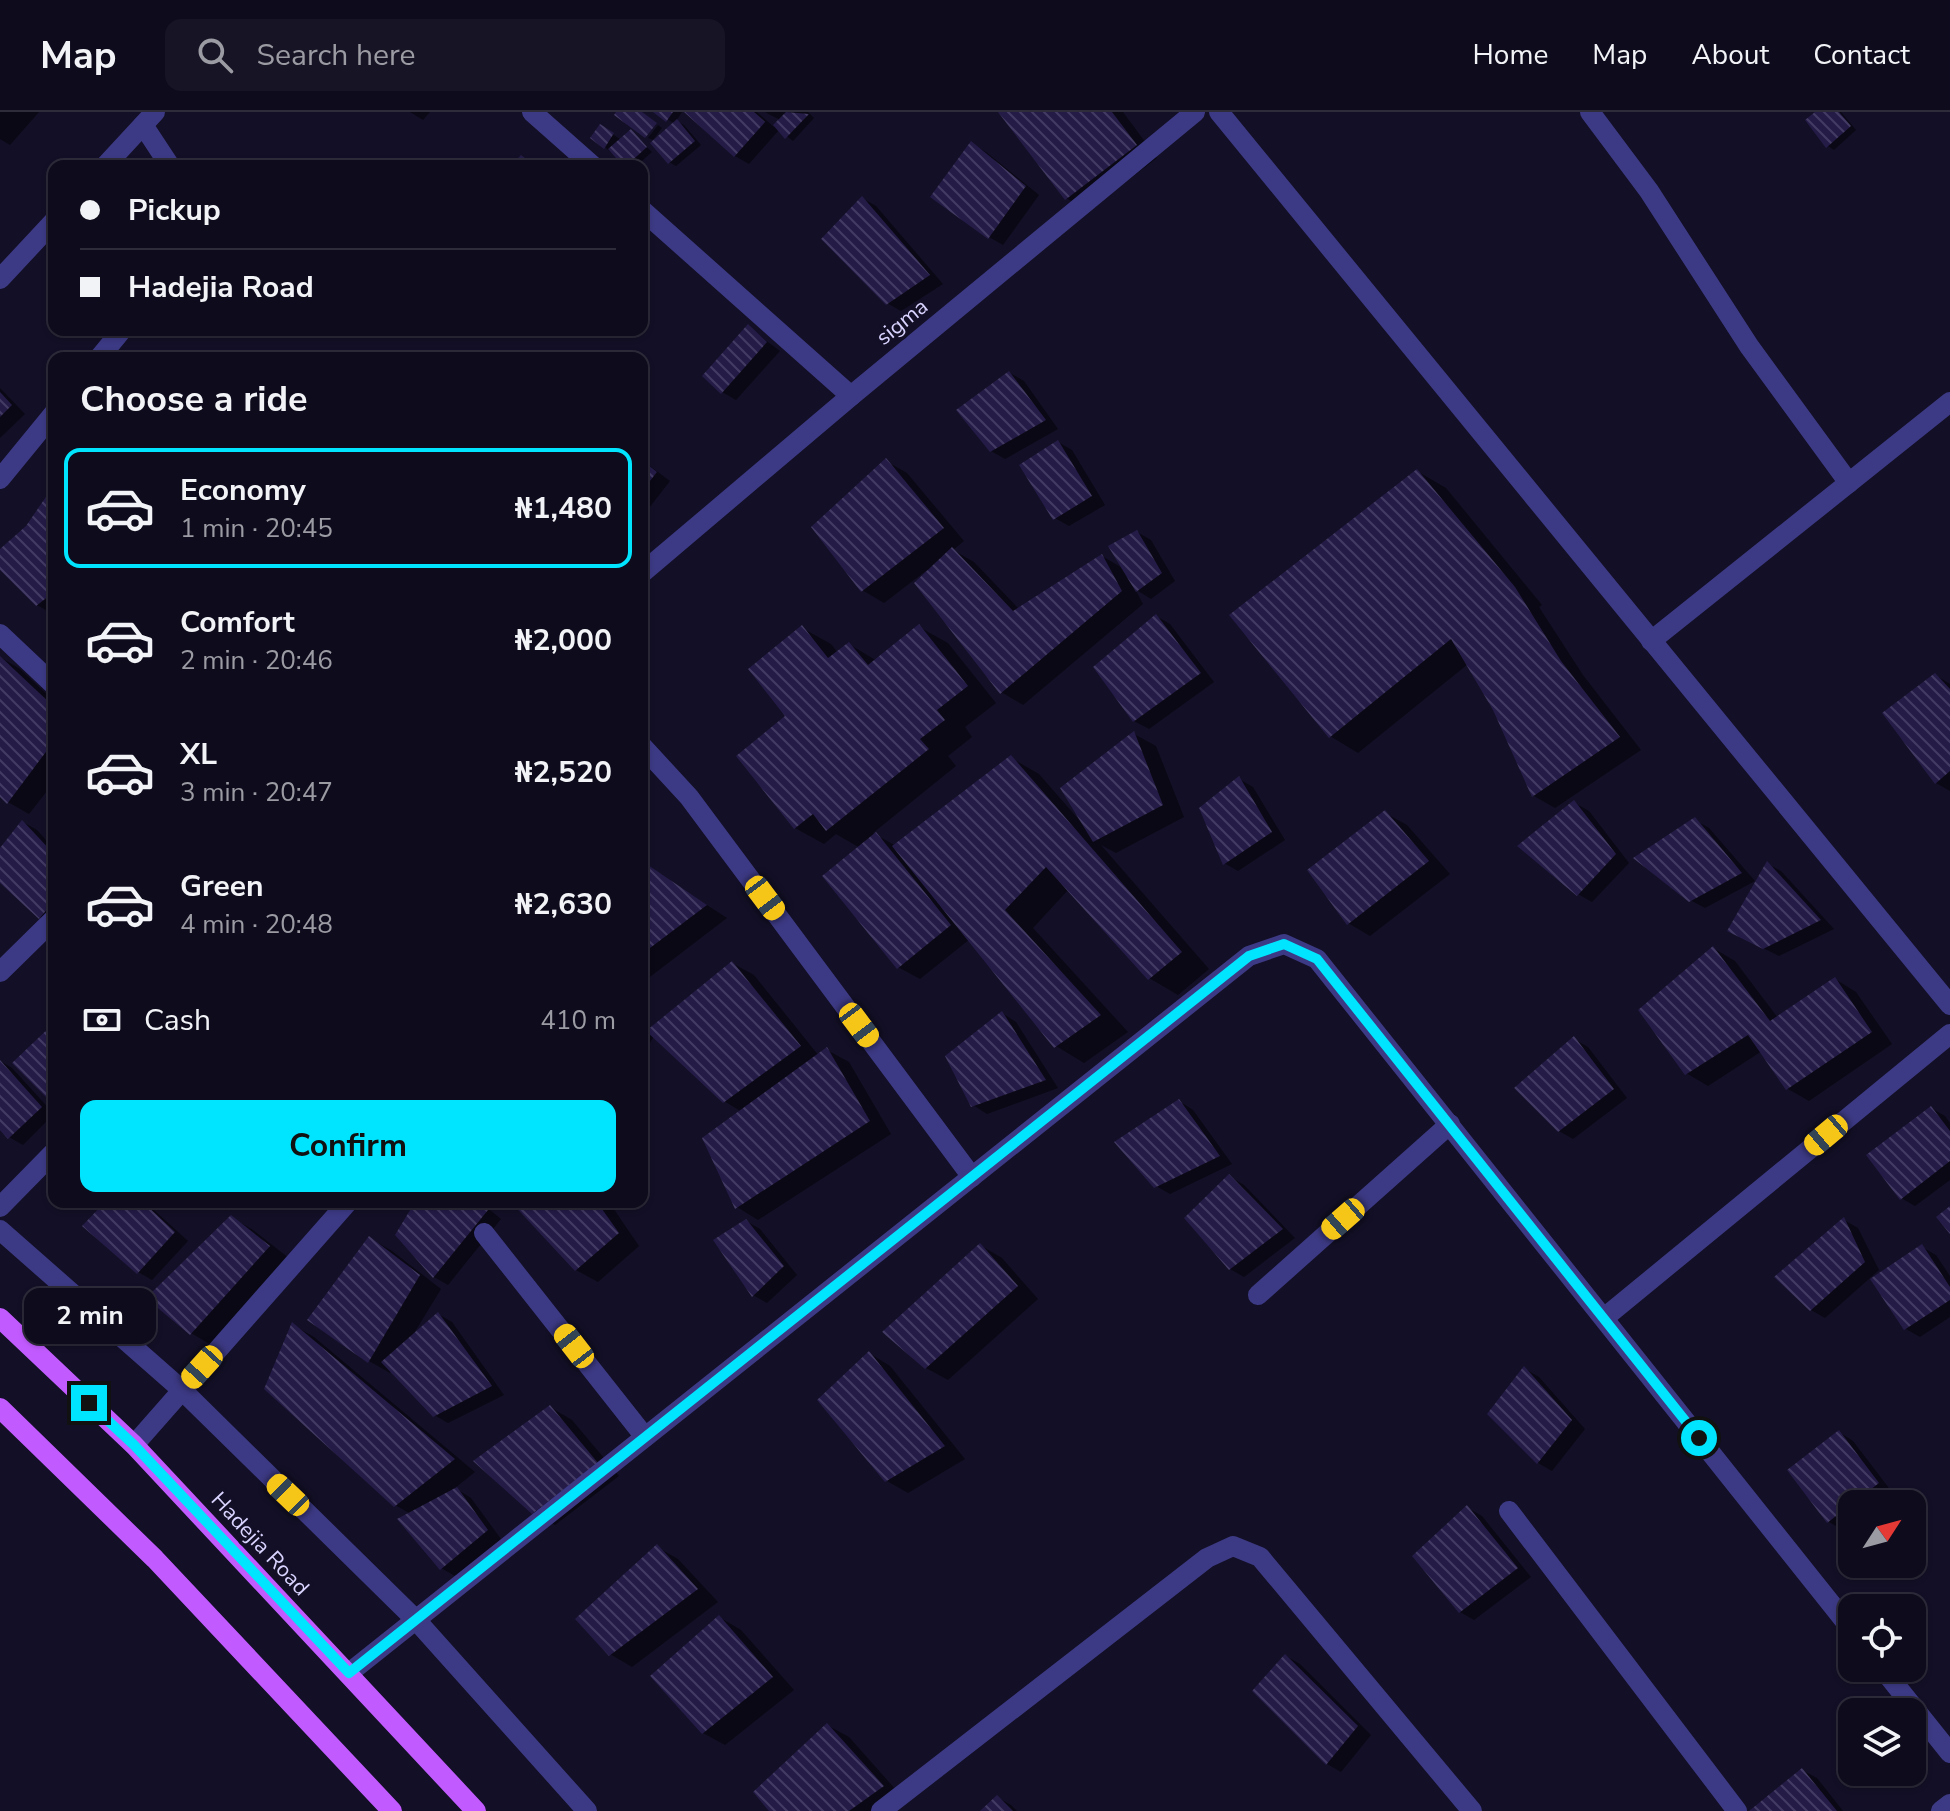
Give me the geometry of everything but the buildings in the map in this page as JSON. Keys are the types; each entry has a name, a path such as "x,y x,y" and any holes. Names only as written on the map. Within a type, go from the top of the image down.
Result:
{"main road":[{"name":"Hadejia Road","path":"0,1318 134,1445 476,1811"},
{"path":"0,1408 155,1559 392,1811"}],"street":[{"path":"532,112 586,160"},
{"name":"sigma","path":"648,568 1195,112"},
{"path":"1590,112 1649,191 1749,346 1849,483"},
{"path":"1227,115 1651,641 1950,1005"},
{"path":"111,160 149,119 167,160"},
{"path":"648,215 851,396"},
{"path":"0,279 48,227"},
{"path":"104,352 117,336"},
{"path":"1651,641 1950,402"},
{"path":"0,479 48,420"},
{"path":"0,634 48,679"},
{"path":"648,753 689,797 972,1177"},
{"path":"0,972 48,925"},
{"path":"349,1673 1249,956 1284,944 1317,959 1838,1612"},
{"path":"1604,1318 1950,1034"},
{"path":"1258,1295 1450,1124"},
{"path":"0,1207 48,1158"},
{"path":"134,1445 343,1208"},
{"path":"0,1230 182,1390 416,1620 587,1811"},
{"path":"484,1233 645,1437"},
{"path":"1509,1511 1737,1811"},
{"path":"881,1811 1207,1558 1233,1546 1260,1557 1472,1811"},
{"path":"1893,1682 1950,1753"},
{"path":"1941,1811 1950,1804"}],"route":[{"path":"89,1403 134,1445 349,1673 1249,956 1284,944 1317,959 1699,1438"}]}
